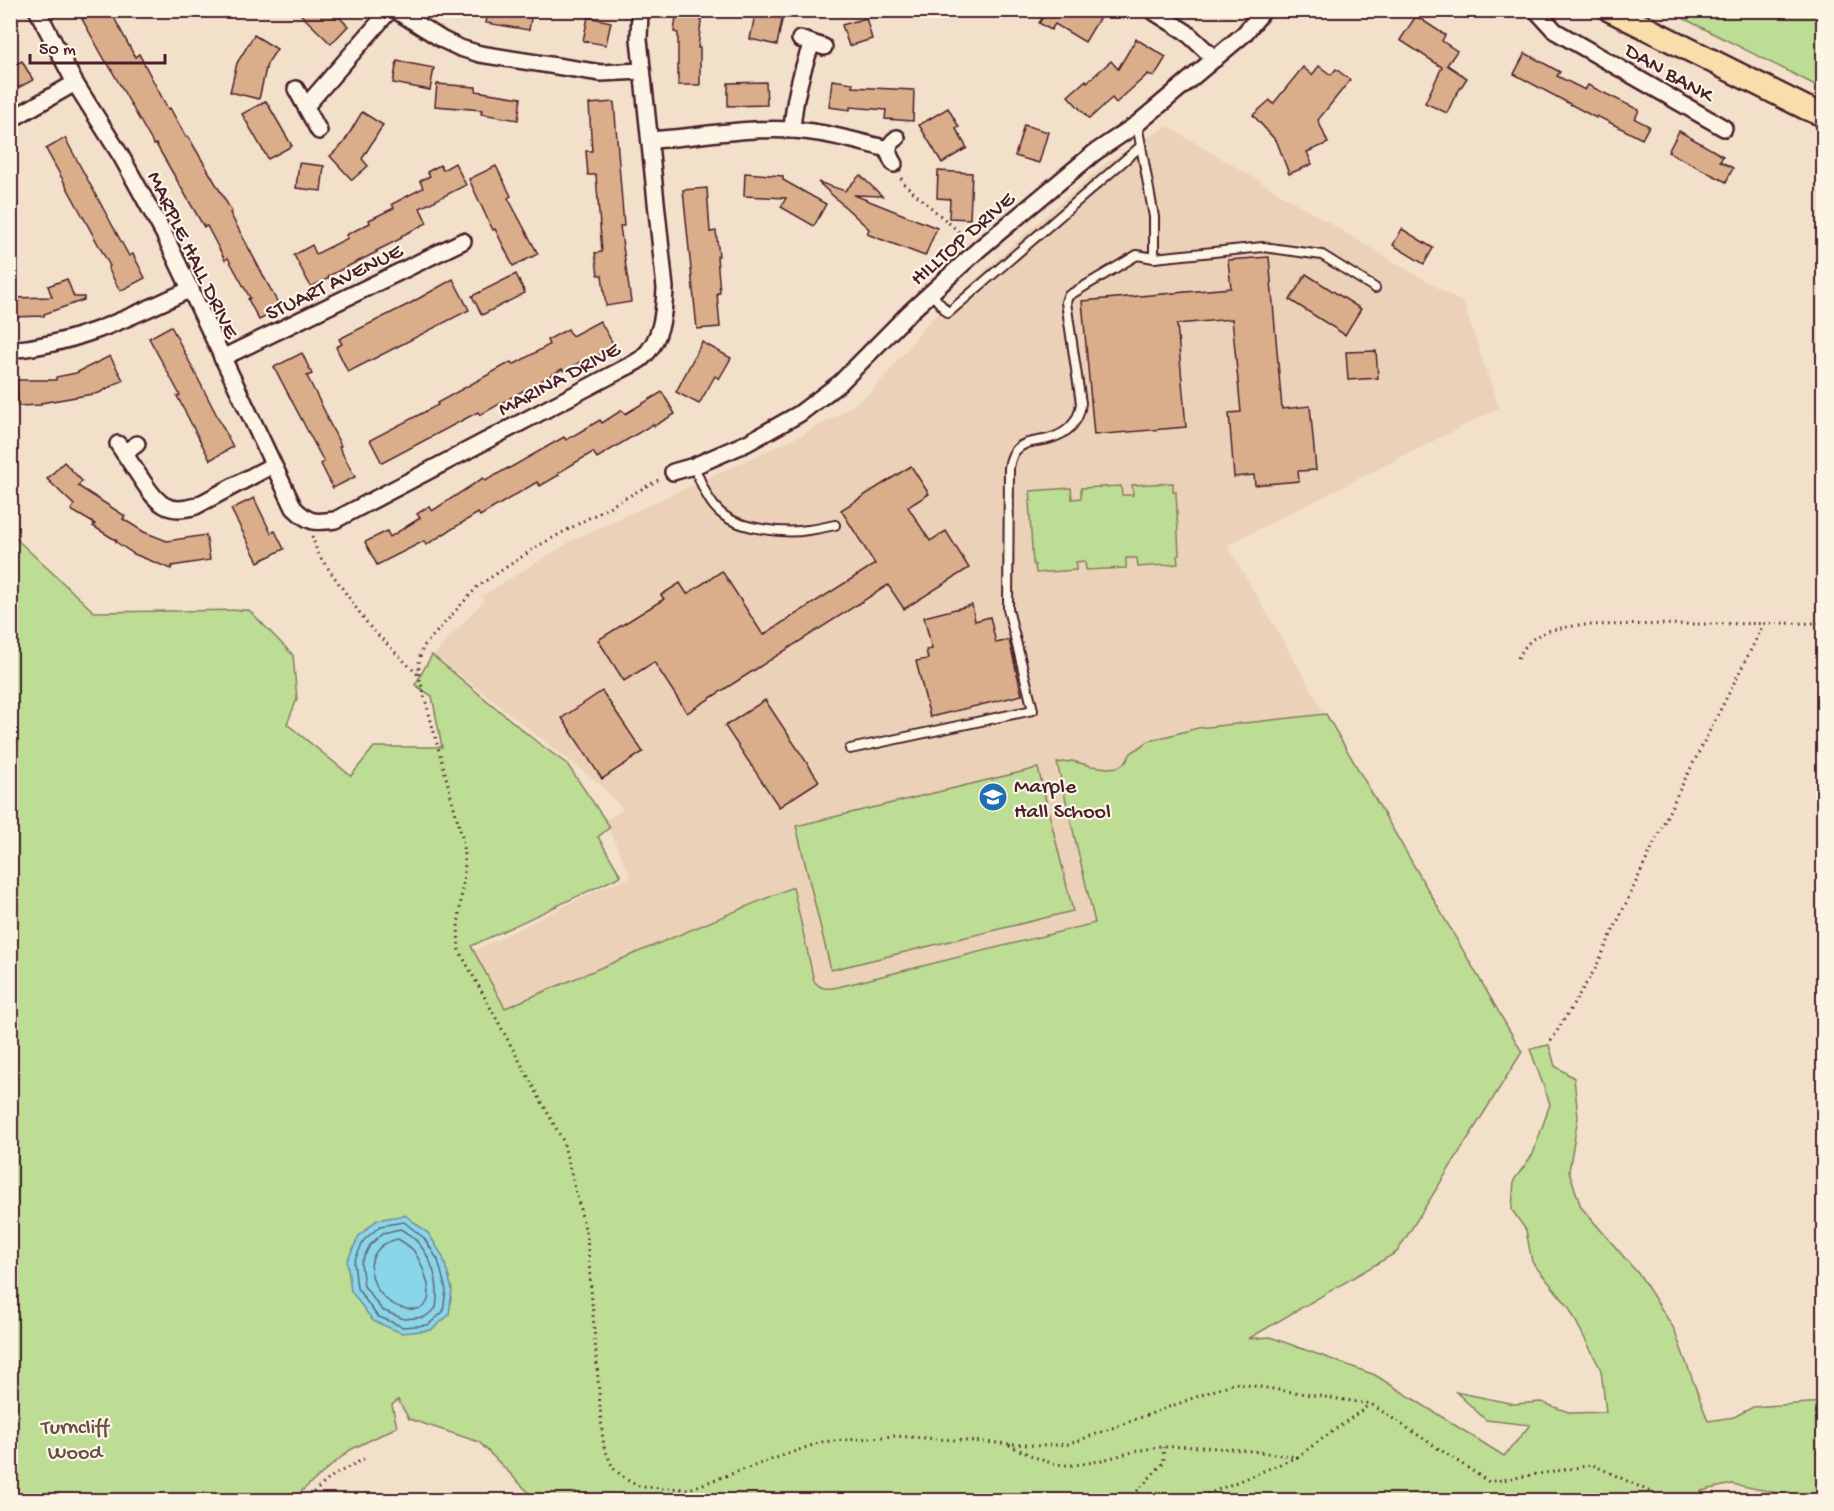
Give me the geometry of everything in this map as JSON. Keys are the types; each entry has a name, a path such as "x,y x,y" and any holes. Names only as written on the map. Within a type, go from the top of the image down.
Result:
{"main road":[{"path":"1610,10 1824,115"}],"street":[{"name":"MARPLE HALL DRIVE","path":"37,10 75,83 121,156 164,234 294,508 306,519"},
{"path":"306,106 390,10"},
{"path":"395,10 443,40 480,54 601,73 642,71"},
{"name":"MARINA DRIVE","path":"306,519 317,523 335,520 641,359 652,345 661,328 665,288 639,39 640,10"},
{"path":"1151,10 1186,32 1215,59"},
{"name":"HILLTOP DRIVE","path":"673,472 694,466 747,443 799,414 840,383 909,313 979,249 1094,153 1137,124 1215,59 1244,34 1264,10"},
{"name":"DAN BANK","path":"1536,10 1555,31 1724,128"},
{"path":"792,130 797,86 812,43"},
{"path":"10,120 75,83"},
{"path":"296,89 319,131"},
{"path":"650,140 792,130 892,144 889,157 894,164"},
{"name":"STUART AVENUE","path":"222,358 463,241"},
{"path":"10,350 39,347 97,331 191,289"},
{"path":"137,444 121,449 153,496 164,506 174,509 196,506 273,465"}],"lane":[{"path":"1137,124 1154,217 1154,258"},
{"path":"932,293 948,313 1141,146"},
{"path":"850,749 1033,710 1008,602 1009,468 1011,457 1017,448 1024,444 1048,439 1068,430 1080,415 1081,403 1066,302 1068,296 1137,255 1154,258 1263,247 1322,255 1375,288"},
{"path":"694,466 710,501 722,514 739,524 772,530 806,531 835,525"}],"path":[{"path":"894,164 904,184 979,249"},
{"path":"673,472 538,546 478,586 423,647 419,659 418,676 462,837 465,864 458,927 459,950 563,1141 587,1237 602,1431 604,1447 613,1468 627,1480 641,1487 689,1489 821,1442 895,1436 1042,1446 1069,1444 1234,1383 1371,1404 1489,1482 1593,1465 1668,1500"},
{"path":"306,519 318,554 369,626 418,676"},
{"path":"1518,658 1525,645 1539,634 1579,625 1824,623"},
{"path":"1551,1041 1595,969 1676,797 1764,624"},
{"path":"1196,1500 1297,1457 1371,1404"},
{"path":"1008,1444 1039,1458 1065,1465 1163,1447 1231,1449 1297,1457"},
{"path":"1129,1500 1164,1462 1163,1447"},
{"path":"304,1500 334,1475 364,1459"}],"shaded area":[{"name":"Marple Hall School","path":"1167,126 1463,303 1499,408 1227,545 1522,1052 1397,1252 793,1435 468,954 593,892 631,877 605,821 623,809 601,785 434,655 484,600 482,596 573,540 806,433 871,393 930,321 1028,231 1110,160"}],"green space":[{"path":"1669,11 1823,11 1823,89"},
{"path":"1173,483 1173,492 1176,492 1178,564 1138,567 1137,558 1126,558 1126,568 1086,570 1085,561 1076,562 1076,570 1036,573 1033,564 1030,491 1071,488 1072,499 1081,498 1081,488 1121,486 1122,495 1133,495 1132,485"},
{"name":"Turncliff Wood","path":"10,533 94,612 249,610 293,655 297,699 287,724 351,776 374,747 442,747 432,696 415,685 432,655 567,764 610,827 598,837 621,876 471,946 505,1008 793,887 814,981 825,988 838,987 1095,923 1057,763 1072,761 1091,766 1118,767 1126,762 1131,753 1149,741 1198,728 1326,714 1522,1052 1397,1252 1248,1339 1270,1337 1375,1375 1504,1456 1530,1425 1486,1420 1456,1392 1514,1404 1541,1402 1571,1413 1606,1412 1601,1370 1568,1306 1532,1262 1526,1230 1512,1210 1514,1180 1533,1154 1550,1104 1530,1049 1549,1045 1555,1066 1574,1078 1578,1117 1569,1171 1581,1207 1641,1277 1673,1327 1708,1421 1734,1417 1753,1407 1823,1402 1823,1500 1732,1484 1701,1491 1698,1500 536,1500 479,1442 409,1419 398,1400 392,1405 397,1427 350,1450 291,1500 11,1500"},
{"path":"1038,768 1073,911 831,970 796,826"}],"water":[{"path":"405,1215 429,1234 443,1257 452,1289 449,1315 431,1330 402,1333 373,1321 351,1291 347,1261 359,1236 377,1220"}],"building":[{"path":"98,10 110,10 135,57 139,54 168,109 170,108 186,137 188,136 232,212 230,213 281,309 259,320 228,258 225,260 207,226 204,227 82,19"},
{"path":"296,10 332,10 348,26 331,44"},
{"path":"488,10 532,12 529,30 486,23"},
{"path":"677,10 702,13 698,48 700,48 700,85 678,85 678,33 674,32"},
{"path":"756,10 784,10 777,45 750,39"},
{"path":"1033,10 1089,10 1100,17 1085,42 1055,24 1051,30 1039,23 1043,17"},
{"path":"1416,16 1445,35 1442,41 1457,51 1447,65 1467,78 1447,113 1425,103 1442,67 1400,40"},
{"path":"588,17 611,22 606,45 583,41"},
{"path":"866,18 872,39 849,46 842,25"},
{"path":"254,35 277,49 267,64 259,99 230,92 237,63"},
{"path":"1136,39 1166,57 1154,77 1148,74 1116,103 1112,98 1089,119 1068,96 1111,61 1118,69"},
{"path":"1525,53 1560,72 1557,76 1585,90 1588,85 1639,110 1635,119 1649,126 1642,139 1597,116 1596,118 1514,74"},
{"path":"22,61 33,80 10,92 10,67"},
{"path":"397,61 434,68 430,90 393,83"},
{"path":"1319,66 1331,75 1336,69 1350,80 1318,120 1328,143 1307,152 1312,164 1289,174 1277,142 1253,115 1270,100 1273,104 1303,67 1312,75"},
{"path":"832,80 853,83 852,87 914,90 913,121 885,119 886,110 850,107 850,110 829,107"},
{"path":"766,82 767,105 728,106 728,83"},
{"path":"437,84 476,87 476,91 521,98 518,120 481,114 482,110 435,106"},
{"path":"266,101 292,146 268,159 242,114"},
{"path":"614,102 624,226 620,226 631,302 606,306 602,275 598,275 595,253 602,252 596,175 588,175 586,151 592,151 589,104"},
{"path":"948,108 967,148 942,163 919,125"},
{"path":"362,112 383,125 362,159 368,166 352,180 330,156 343,144"},
{"path":"1024,125 1048,132 1039,163 1015,156"},
{"path":"1679,131 1723,156 1720,161 1733,168 1726,182 1668,152"},
{"path":"65,138 129,256 133,254 145,278 120,291 108,268 110,266 46,149"},
{"path":"299,163 324,166 321,191 296,188"},
{"path":"455,163 466,185 420,208 427,223 311,287 294,255 312,245 316,254 348,238 346,235 394,208 392,204 423,188 420,181 430,176 427,172 440,165 443,170"},
{"path":"496,166 511,196 508,198 538,254 513,266 469,179"},
{"path":"938,171 972,173 970,219 949,218 950,199 937,198"},
{"path":"745,173 783,176 783,180 826,204 814,226 781,207 786,198 744,196"},
{"path":"860,175 882,196 854,195 937,228 925,256 867,234 869,229 818,182 845,191"},
{"path":"707,188 710,232 716,231 719,256 717,256 720,293 717,293 720,327 697,329 683,190"},
{"path":"1402,229 1433,248 1424,264 1393,245"},
{"path":"1269,257 1282,409 1310,406 1316,470 1298,471 1299,481 1255,485 1254,475 1234,477 1229,413 1241,412 1232,319 1177,324 1186,427 1094,435 1082,301 1231,288 1228,260"},
{"path":"516,274 525,293 482,315 472,296"},
{"path":"1306,274 1361,309 1345,335 1290,300"},
{"path":"67,279 74,297 84,297 84,300 44,314 44,316 10,317 10,298 52,297 48,286"},
{"path":"453,279 469,310 348,372 336,347 342,344 339,339"},
{"path":"600,321 615,347 593,359 591,356 564,371 562,369 480,415 478,412 382,463 370,440 438,405 437,403 511,362 513,365 549,345 547,340 568,329 572,336"},
{"path":"171,326 233,447 210,460 177,396 180,395 149,338"},
{"path":"702,342 731,358 719,379 715,376 699,404 676,392"},
{"path":"1376,351 1378,378 1348,380 1346,352"},
{"path":"302,353 312,374 307,376 355,477 333,488 321,464 324,462 274,367"},
{"path":"110,356 123,380 99,393 41,403 41,405 18,406 17,380 56,380 56,377 76,373"},
{"path":"662,392 675,414 654,426 653,424 597,458 593,452 540,486 537,482 480,516 478,513 426,545 424,541 377,565 365,542 387,531 390,537 420,518 417,514 429,506 432,511 483,478 485,481 564,437 566,440 600,420 602,423 622,410 625,414"},
{"path":"64,462 82,481 78,486 125,516 123,519 144,532 167,541 206,535 210,560 172,566 171,569 134,554 116,542 93,526 95,524 71,510 74,505 47,479"},
{"path":"911,466 929,494 908,507 930,541 946,531 969,568 904,609 888,585 687,713 654,662 624,681 598,640 664,599 661,595 680,583 687,594 722,571 763,635 875,564 841,510"},
{"path":"254,498 271,533 275,531 284,549 258,562 231,509"},
{"path":"972,605 975,621 990,617 996,643 1009,640 1022,695 930,717 916,661 928,659 926,650 932,649 924,617"},
{"path":"602,691 643,752 602,779 562,718"},
{"path":"765,700 819,781 779,807 725,726"}],"place":[{"name":"Marple Hall School","path":"993,797"}]}
